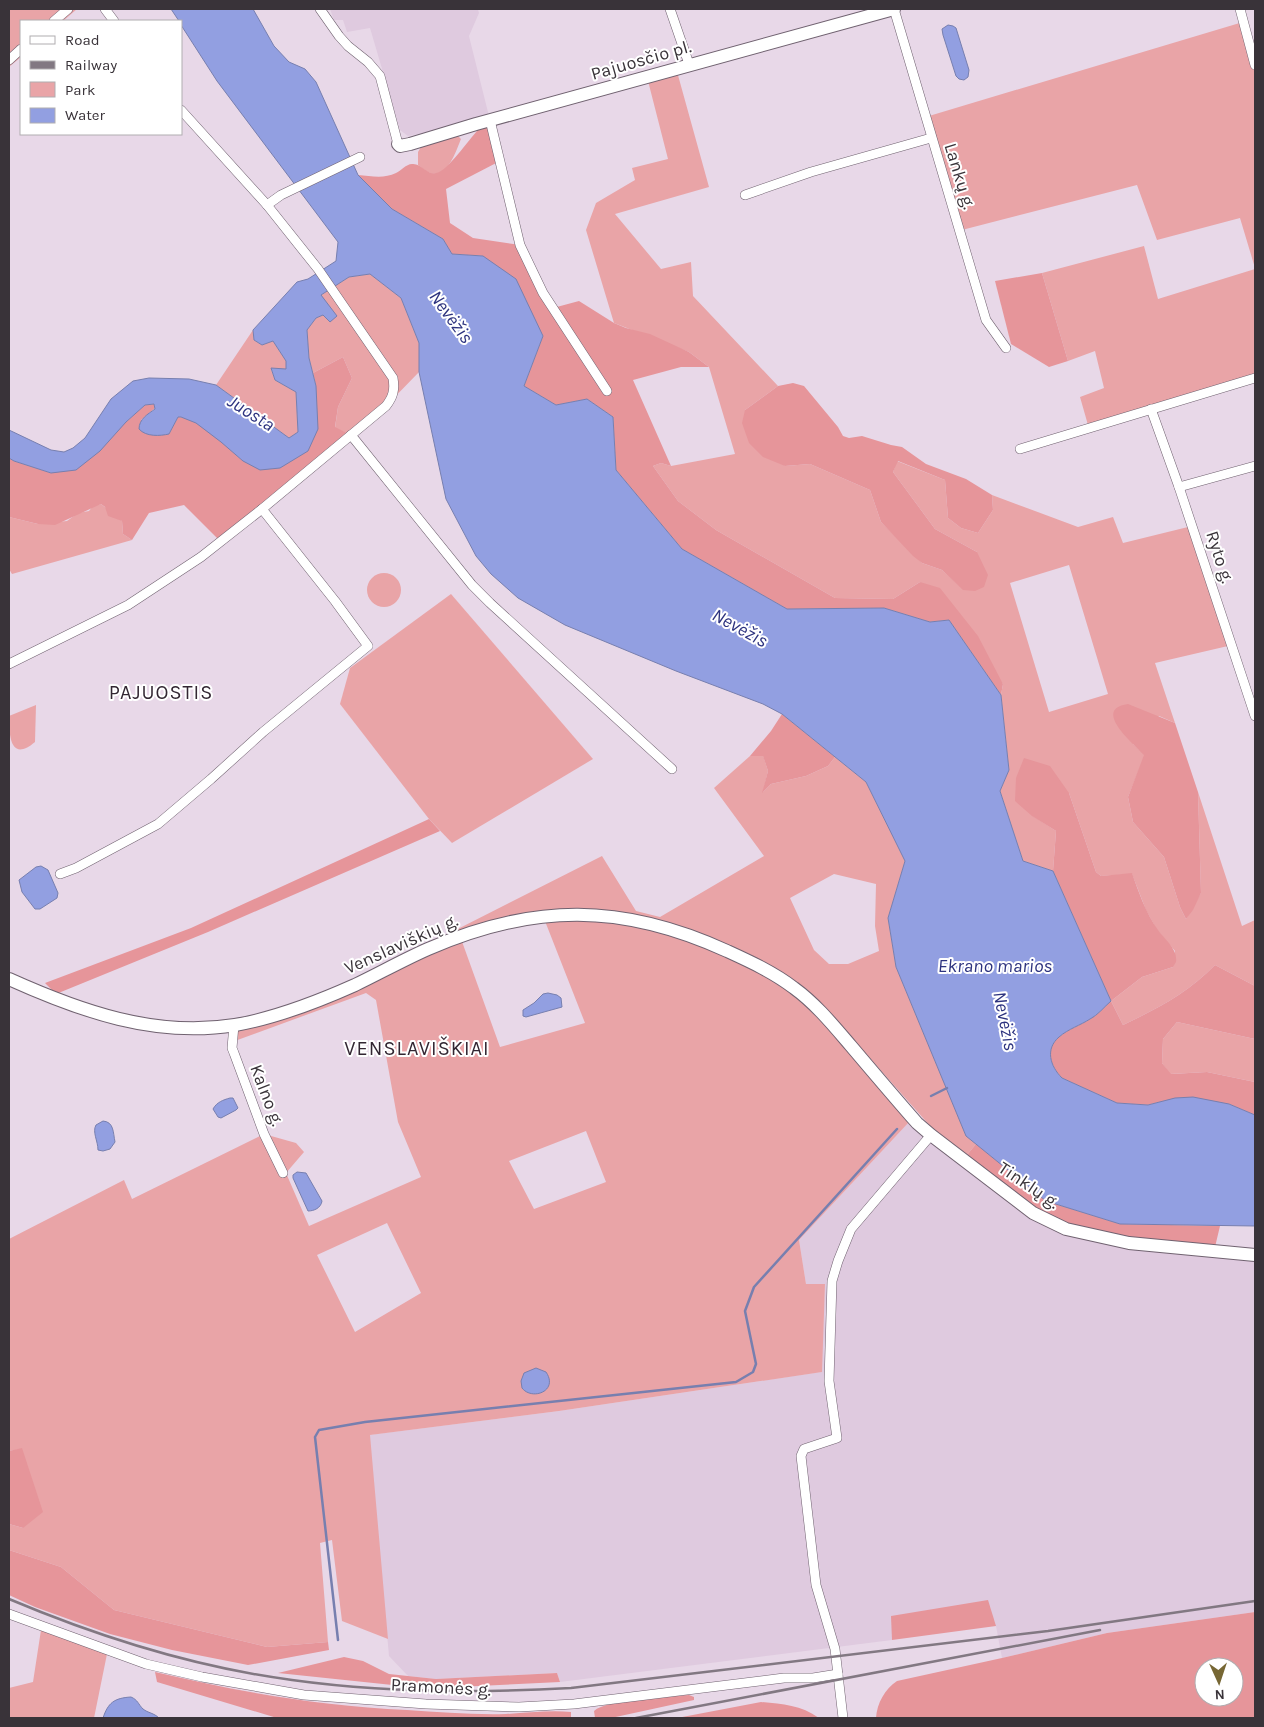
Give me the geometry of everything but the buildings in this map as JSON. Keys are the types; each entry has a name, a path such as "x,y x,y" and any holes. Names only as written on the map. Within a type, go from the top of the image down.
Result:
{"main road":[{"name":"Pajuosčio pl.","path":"398,144 400,146 410,144 868,12 894,9"},
{"name":"Venslaviškių g.","path":"9,979 43,994 111,1018 138,1024 194,1028 234,1025 270,1017 301,1006 354,985 428,949 475,931 520,920 563,914 583,914 641,921 682,932 770,971 796,988 813,1003 839,1032"},
{"name":"Tinklų g.","path":"839,1032 917,1123 931,1136 1033,1213 1050,1222 1084,1234 1128,1243 1255,1254"}],"street":[{"path":"55,20 68,9"},
{"path":"105,9 113,20"},
{"path":"320,9 339,36 368,62 380,76 398,144"},
{"path":"670,9 689,64"},
{"name":"Lankų g.","path":"894,9 986,320 1006,348"},
{"path":"1240,9 1255,65"},
{"path":"9,60 20,50"},
{"path":"9,664 128,605 201,557 386,406 395,390 394,378 318,269 267,204 182,111"},
{"path":"490,120 520,245 543,293 607,391"},
{"path":"745,195 811,172 931,138"},
{"path":"267,204 281,195 360,157"},
{"path":"1020,450 1255,378"},
{"name":"Ryto g.","path":"1150,410 1179,487 1255,716"},
{"path":"352,435 472,585 672,769"},
{"path":"1179,487 1255,466"},
{"path":"60,874 76,868 158,824 263,732 368,646 262,509"},
{"name":"Kalno g.","path":"234,1025 232,1048 264,1134 283,1173"},
{"path":"843,1718 835,1649 816,1585 801,1456 804,1449 837,1438 829,1381 832,1281 838,1261 852,1229 931,1136"},
{"name":"Pramonės g.","path":"9,1614 146,1664 202,1677 304,1695 416,1703 519,1707 574,1704 784,1678 813,1678 838,1674"}],"shaded area":[{"path":"330,9 478,9 479,13 469,36 490,120 408,136 400,130 370,28 347,32 343,20 334,20"},
{"path":"490,120 500,161 446,189 450,223 473,238 520,245 553,308 579,301 614,323 650,334 689,352 709,367 681,367 633,380 671,466 661,463 653,466 678,501 716,530 835,598 893,599 920,582 940,588 978,636 1003,684 1001,695 949,620 930,622 884,608 787,609 682,549 616,470 613,417 587,399 556,405 524,386 543,336 483,256 452,254 443,239 392,209 358,175 387,176 412,164 419,165 433,173 441,171 478,130"},
{"path":"1042,273 1068,361 1049,367 1011,344 995,281"},
{"path":"343,357 352,378 338,407 335,427 351,435 220,541 184,505 149,513 132,540 123,534 122,521 108,516 105,507 101,504 55,525 38,524 9,517 9,458 51,473 126,422 145,405 154,404 155,408 141,420 169,434 178,417 186,418 203,427 243,461 308,451 316,386 313,373"},
{"path":"793,383 804,386 838,427 843,436 849,438 862,436 902,447 926,464 966,479 992,495 993,510 978,533 961,528 948,518 945,480 898,461 893,472 935,529 977,552 988,575 984,587 975,591 963,590 942,570 922,563 913,556 881,522 870,490 810,464 785,466 763,457 749,443 742,423 745,410 778,386"},
{"path":"1128,704 1175,723 1198,792 1201,893 1193,910 1186,919 1180,907 1164,857 1133,822 1128,797 1144,755 1118,727 1113,713 1118,707"},
{"path":"782,714 835,757 828,766 806,776 771,784 762,793 768,771 763,756 750,756 771,731"},
{"path":"1024,758 1050,766 1069,793 1096,872 1101,876 1132,873 1150,917 1175,953 1176,962 1173,967 1142,977 1111,1001 1053,871 1056,831 1032,816 1015,801 1016,778"},
{"path":"429,819 440,831 208,932 56,994 45,983 191,928"},
{"path":"1215,965 1255,986 1255,1039 1177,1022 1163,1039 1162,1063 1171,1074 1207,1072 1255,1082 1255,1115 1229,1104 1159,1102 1148,1105 1117,1103 1062,1078 1054,1068 1051,1058 1052,1047 1055,1042 1066,1032 1096,1015 1111,1001 1123,1025 1148,1013 1183,992"},
{"path":"910,1121 995,1189 1255,1259 1255,1612 1107,1633 1002,1658 996,1626 892,1616 892,1640 560,1682 557,1673 436,1679 408,1676 389,1656 369,1435 559,1411 821,1372 825,1284 806,1284 799,1240"},
{"path":"976,1144 1046,1201 1120,1224 1220,1226 1215,1247 1131,1239 1068,1224 1036,1208 967,1155"},
{"path":"22,1448 43,1512 23,1528 9,1524 9,1451"},
{"path":"9,1550 61,1567 114,1610 267,1647 328,1642 329,1650 248,1665 172,1650 110,1634 35,1607 9,1595"},
{"path":"988,1600 996,1626 892,1640 891,1616"},
{"path":"1255,1612 1255,1718 876,1718 882,1697 897,1681 1107,1633"},
{"path":"344,1657 363,1661 389,1674 436,1679 557,1673 560,1682 457,1687 402,1686 278,1673"},
{"path":"155,1672 249,1692 343,1705 481,1714 563,1711 571,1712 571,1718 277,1718 157,1682"},
{"path":"689,1695 694,1697 694,1700 611,1718 595,1718 594,1711 601,1707 624,1701"},
{"path":"761,1702 798,1708 819,1718 677,1718"}],"green space":[{"path":"9,9 77,9 64,20 20,20 20,58 9,67"},
{"path":"1243,22 1255,65 1255,268 1240,218 1157,240 1137,185 958,231 929,116"},
{"path":"676,68 709,187 615,214 661,269 691,262 693,296 778,386 745,410 785,466 810,464 870,490 881,522 922,563 942,570 963,589 977,552 935,529 893,472 897,461 945,480 948,518 961,528 978,533 993,510 992,495 1078,527 1113,517 1123,543 1188,527 1228,646 1155,663 1175,723 1159,716 1133,744 1145,755 1128,797 1133,822 1164,857 1180,907 1186,919 1201,893 1198,792 1242,926 1255,920 1255,986 1215,965 1183,992 1148,1013 1123,1025 1111,1001 1142,977 1173,967 1175,951 1157,930 1146,910 1132,874 1101,876 1096,872 1069,793 1033,816 1056,831 1053,871 1023,861 1000,791 1009,770 1001,695 1003,684 920,582 893,599 835,598 716,530 678,501 653,466 661,463 671,466 735,454 709,367 689,352 614,323 586,230 596,203 635,180 632,168 668,159 647,77","holes":["1069,565 1108,694 1049,712 1010,583"]},
{"path":"455,133 461,139 450,163 445,169 435,174 418,165 418,152 424,142"},
{"path":"1144,246 1158,299 1255,269 1255,375 1088,425 1080,397 1104,388 1095,351 1068,361 1042,273"},
{"path":"370,274 401,298 419,343 419,372 386,406 351,435 335,428 338,407 352,378 343,357 313,373 309,358 307,330 316,318 323,315 321,295 349,277"},
{"path":"253,330 254,340 262,345 273,341 286,361 287,369 271,369 275,380 296,392 298,432 289,438 216,385"},
{"path":"101,504 122,521 123,534 132,540 12,574 9,569 9,517 38,524 67,521 78,513 89,511 93,506"},
{"path":"384,573 391,574 396,578 400,583 400,597 396,602 391,606 384,607 377,606 372,602 368,597 367,590 368,583 372,578 377,574"},
{"path":"451,594 593,759 452,843 429,819 340,704 350,668"},
{"path":"36,705 35,742 27,748 16,748 11,738 9,716"},
{"path":"763,755 768,771 763,792 771,784 806,776 828,766 835,757 866,782 905,861 888,918 896,967 966,1135 976,1144 967,1155 931,1127 844,1029 766,964 591,910 440,938 602,856 636,911 660,917 764,856 714,788 750,756","holes":["834,874 876,884 875,926 879,951 848,964 829,964 814,950 790,898"]},
{"path":"563,914 682,932 796,989 910,1121 799,1240 806,1284 825,1284 822,1372 559,1411 370,1435 388,1639 342,1621 332,1540 320,1543 328,1642 267,1647 114,1610 61,1567 9,1550 9,1524 23,1528 22,1449 9,1451 9,1239 124,1180 132,1199 264,1134 296,1143 304,1152 286,1173 309,1226 421,1177 398,1122 376,1000 366,993 232,1042 234,1025 270,1017 460,936 500,1047 585,1023 543,916","holes":["586,1131 606,1182 534,1209 509,1161","387,1223 421,1293 355,1332 317,1255"]},
{"path":"1177,1022 1255,1039 1255,1082 1207,1072 1170,1074 1162,1063 1163,1039"},
{"path":"41,1630 107,1654 94,1718 9,1718 9,1688 33,1682"}],"water":[{"name":"Ekrano marios","path":"171,9 253,9 274,46 289,62 305,69 316,82 358,175 392,209 443,239 452,254 483,256 516,279 543,336 524,386 556,405 587,399 613,417 616,470 682,549 787,609 884,608 930,622 949,620 1001,695 1009,770 1000,791 1023,861 1053,871 1111,1001 1096,1015 1059,1037 1051,1052 1054,1068 1062,1078 1117,1103 1148,1105 1175,1098 1193,1097 1229,1104 1255,1115 1255,1226 1120,1224 1046,1201 966,1136 896,967 888,918 905,861 866,782 782,714 763,704 676,671 565,625 518,598 491,574 476,556 446,499 419,372 419,343 401,298 370,274 349,277 321,295 337,316 330,322 323,315 316,318 307,330 309,358 316,386 318,429 308,451 280,468 260,470 243,461 196,423 181,417 178,417 169,434 149,435 142,432 139,429 139,425 144,417 155,409 154,404 145,405 126,422 100,451 76,470 51,473 9,458 9,430 51,450 64,452 73,448 85,438 111,399 133,381 149,378 189,379 216,385 289,438 298,432 296,392 275,380 271,368 286,369 286,361 273,341 262,345 254,340 253,330 297,282 308,279 336,261 338,242 217,81 182,27 182,20 178,20"},
{"path":"948,25 956,28 969,70 968,77 964,80 956,76 943,35 942,29"},
{"path":"41,866 48,870 58,893 57,898 40,909 35,909 22,892 19,880 36,867"},
{"path":"548,993 561,998 562,1007 526,1017 523,1016 523,1010 543,994"},
{"path":"233,1098 238,1108 221,1118 218,1117 213,1109 218,1103"},
{"path":"103,1121 111,1125 115,1142 110,1149 103,1151 98,1150 95,1128 96,1125"},
{"path":"297,1172 306,1173 322,1201 315,1210 308,1211 293,1178 293,1175"},
{"path":"536,1368 546,1372 549,1384 543,1392 532,1394 522,1388 521,1381 524,1373"},
{"path":"131,1697 143,1709 159,1718 103,1718 112,1702"}],"waterway":[{"path":"931,1096 947,1088"},
{"path":"338,1640 315,1437 319,1430 365,1422 736,1382 753,1372 756,1364 745,1311 754,1287 897,1129"}],"railway":[{"path":"9,1599 112,1638 183,1659 219,1667 327,1684 432,1691 571,1688 1048,1631 1255,1601"},
{"path":"636,1718 1100,1630"}],"district":[{"name":"PAJUOSTIS","path":"161,692"},
{"name":"VENSLAVIŠKIAI","path":"417,1048"}],"water label":[{"name":"Nevėžis","path":"451,317"},
{"name":"Juosta","path":"251,413"},
{"name":"Nevėžis","path":"740,628"},
{"name":"Nevėžis","path":"1005,1021"}]}
